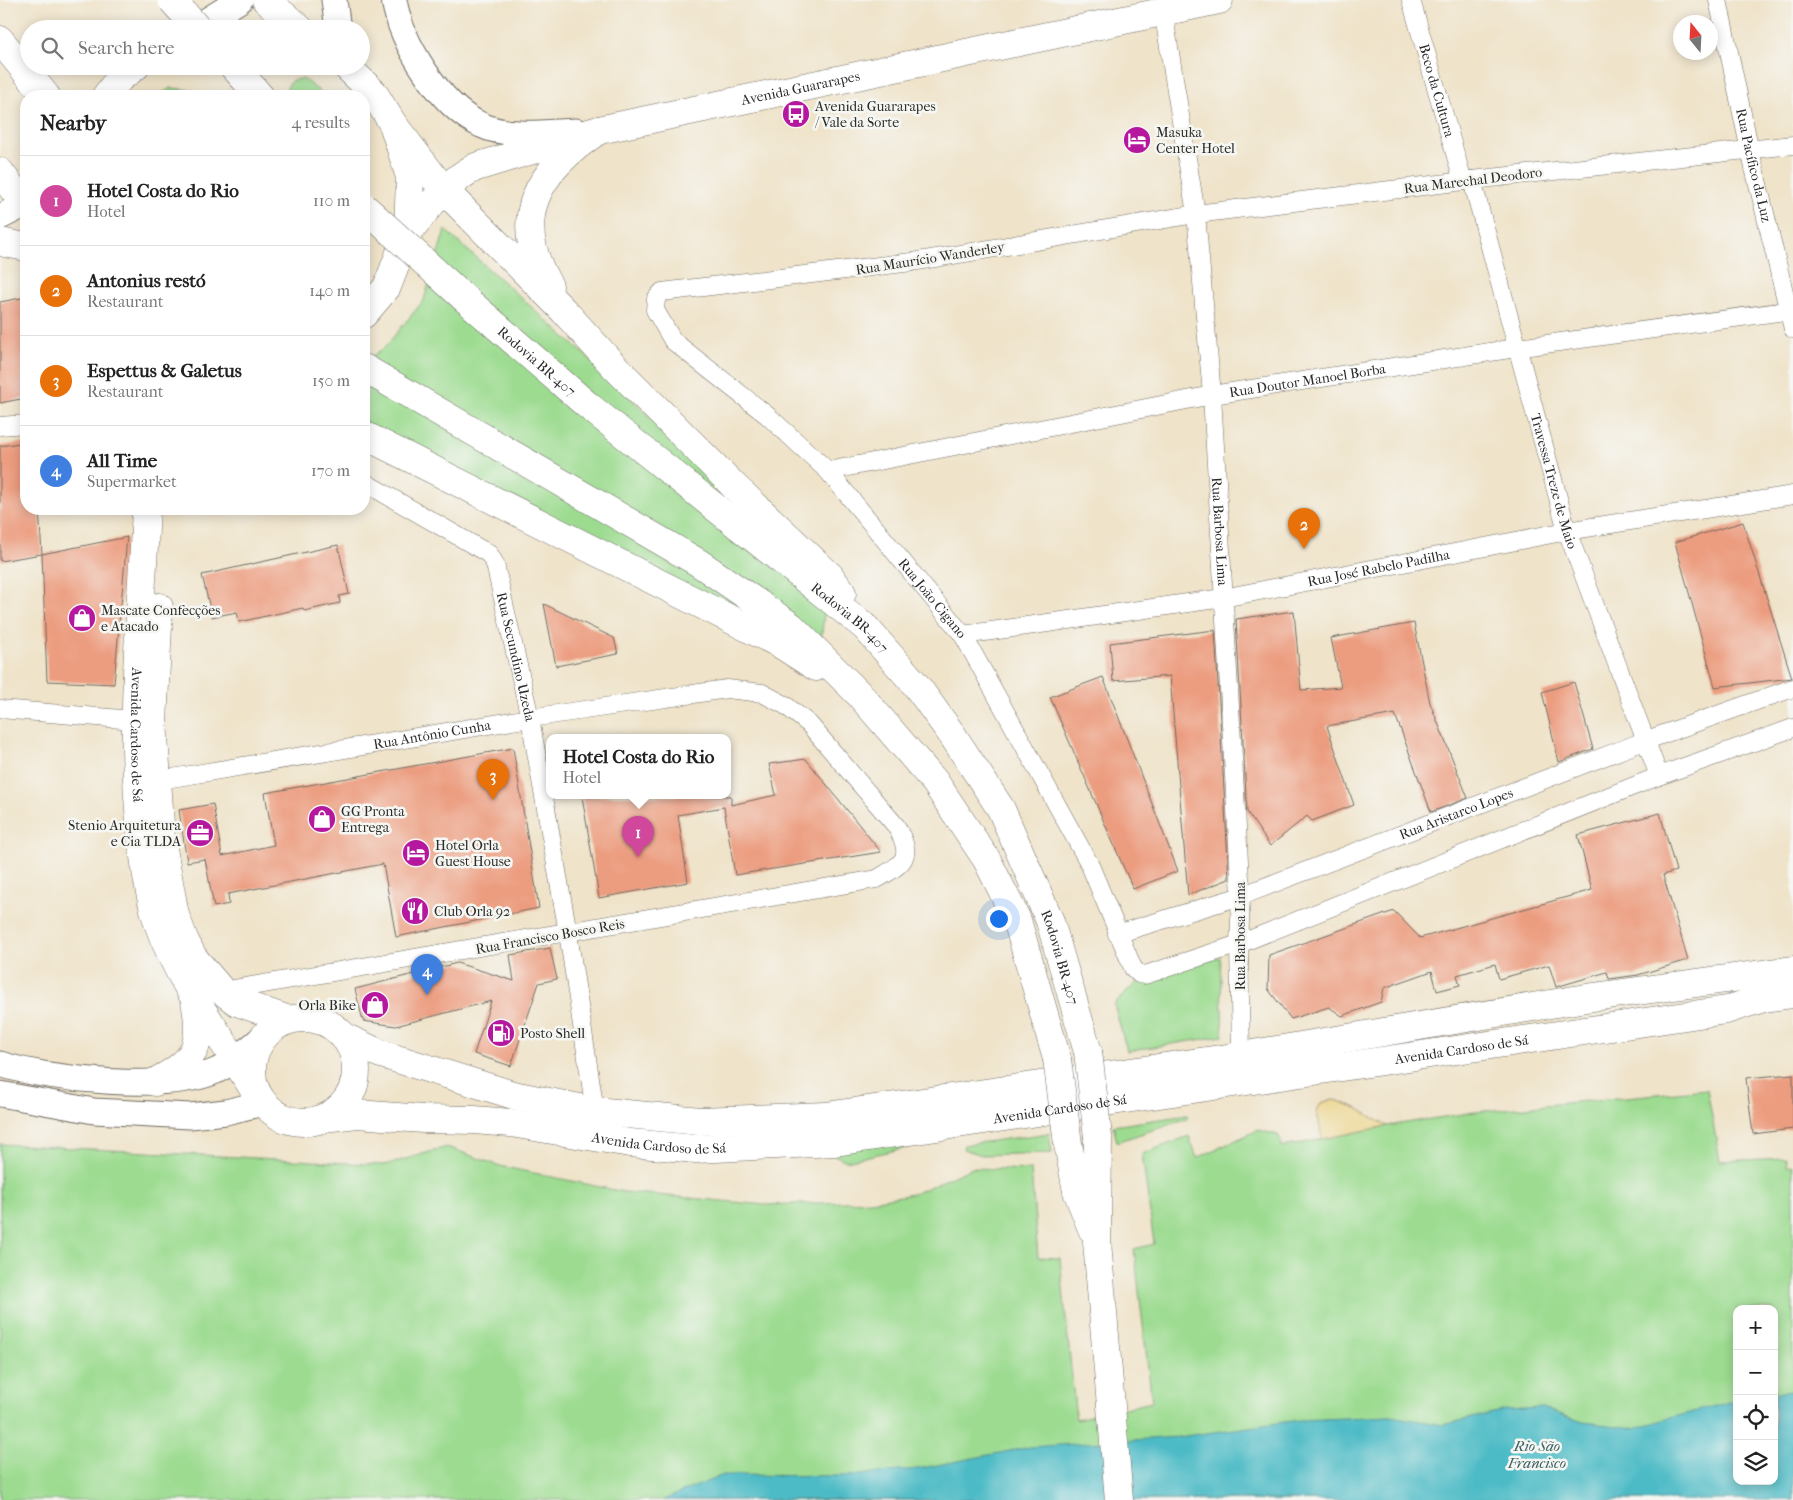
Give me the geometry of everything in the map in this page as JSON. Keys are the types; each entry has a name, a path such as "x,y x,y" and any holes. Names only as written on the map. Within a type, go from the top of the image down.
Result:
{"main road":[{"path":"172,0 190,20"},
{"path":"208,20 240,0"},
{"path":"266,0 289,20"},
{"path":"334,0 337,20"},
{"path":"394,0 406,36 420,61 443,96 461,113 482,126 506,131 600,130"},
{"name":"Avenida Guararapes","path":"408,232 443,189 459,176 476,167 600,130 1163,5 1219,0"},
{"path":"0,40 20,64"},
{"path":"29,75 41,90"},
{"path":"110,90 123,75"},
{"path":"240,75 254,90"},
{"path":"355,75 373,92 393,124 443,189 564,311 614,366 674,427 830,576 865,628"},
{"path":"370,307 387,287 408,232 410,177 393,124"},
{"path":"564,311 540,272 533,252 530,226 533,204 542,185 556,164 572,148 600,130"},
{"path":"0,172 20,197"},
{"path":"0,218 20,208"},
{"name":"Rodovia BR-407","path":"370,212 586,404 865,628 916,685 953,736 1001,809 1050,921 1088,1052 1098,1137 1097,1242"},
{"path":"0,242 20,246"},
{"path":"372,374 699,563 791,626 860,695 935,782 987,860 1017,920 1057,1059 1077,1190 1097,1242 1119,1500"},
{"path":"370,437 780,644 860,695"},
{"name":"Avenida Cardoso de Sá","path":"146,515 144,721 147,782 146,876 156,913 174,962 194,1000 236,1059 260,1098"},
{"name":"Avenida Cardoso de Sá","path":"144,721 162,515"},
{"name":"Avenida Cardoso de Sá","path":"147,782 161,838 175,914 184,939 194,957 222,991 237,1002 288,1020"},
{"name":"Avenida Cardoso de Sá","path":"344,1037 381,1054 451,1076 513,1094 595,1111 700,1121 826,1116 1241,1056 1586,998 1793,970"},
{"name":"Avenida Cardoso de Sá","path":"324,1118 356,1114 423,1119 474,1120 630,1143 696,1149 834,1142 1726,1010 1764,998 1793,994"},
{"path":"155,1082 177,1070 193,1055 200,1034 194,1000"},
{"path":"0,1064 86,1080 155,1082 202,1076 236,1059 274,1027 288,1020 304,1018 319,1020 333,1026 344,1037 352,1050 356,1066 354,1082 343,1104 324,1118 307,1122 291,1121 275,1114 260,1098 252,1080 254,1052 262,1038"},
{"path":"0,1094 94,1111 190,1116 226,1112 260,1098"}],"street":[{"name":"Beco da Cultura","path":"1411,0 1468,180"},
{"name":"Rua Pacífico da Luz","path":"1718,0 1750,151 1791,310 1793,329"},
{"name":"Rua Barbosa Lima","path":"1163,5 1196,214 1212,395 1240,896 1238,944 1241,1056"},
{"name":"Rua Marechal Deodoro","path":"1196,214 1468,180 1793,145"},
{"name":"Travessa Treze de Maio","path":"1468,180 1567,531 1659,776"},
{"name":"Rua Maurício Wanderley","path":"662,292 912,262 1196,214"},
{"name":"Rua João Cigano","path":"662,292 656,299 655,310 673,341 768,416 828,471 963,634 1089,864 1132,968 1139,974 1145,975 1238,944"},
{"name":"Rua Doutor Manoel Borba","path":"828,471 1212,395 1516,348 1791,310"},
{"path":"0,426 20,424"},
{"name":"Rua Secundino Uzeda","path":"370,485 489,554 493,559 501,584 530,718 568,933 595,1111"},
{"name":"Rua José Rabelo Padilha","path":"963,634 1223,598 1567,531 1793,495"},
{"name":"Rua Aristarco Lopes","path":"1117,934 1240,896 1647,740 1793,688"},
{"name":"Rua Antônio Cunha","path":"147,782 530,718 727,689 762,693 785,705 809,724 896,826 905,841 906,856 896,868 877,880"},
{"path":"0,709 144,721"},
{"path":"1238,944 1659,776 1793,728"},
{"name":"Rua Francisco Bosco Reis","path":"222,991 877,880"}],"green space":[{"path":"303,79 318,90 287,90 292,80"},
{"path":"172,88 188,90 168,90"},
{"path":"445,230 592,361 827,586 819,661 370,428 370,358 385,347 424,300"},
{"path":"1220,957 1223,1036 1127,1051 1114,1004 1138,981"},
{"path":"1707,1089 1720,1161 1786,1158 1787,1166 1793,1165 1793,1461 1778,1458 1778,1305 1733,1305 1733,1466 1529,1500 0,1500 0,1144 385,1165 447,1147 500,1166 624,1192 766,1205 871,1201 913,1194 972,1168 1031,1170 1038,1257 1060,1258 1076,1419 1152,1402 1134,1249 1154,1244 1142,1154 1189,1136 1197,1158 1258,1130 1278,1135 1283,1147 1387,1126 1475,1112"},
{"path":"1187,1115 1188,1118 1117,1142 1113,1126"},
{"path":"959,1129 910,1147 846,1161 826,1150"},
{"path":"1049,1133 1052,1153 982,1155 963,1149 964,1145"}],"sand":[{"path":"1333,1099 1357,1108 1387,1126 1322,1139 1317,1111 1321,1103"}],"water":[{"name":"Rio São Francisco","path":"1793,1391 1793,1500 663,1500 723,1475 850,1476 917,1469 1030,1447 1178,1437 1299,1420 1391,1416 1443,1425 1505,1410 1542,1408 1583,1422 1634,1428 1733,1401 1733,1485 1778,1485 1778,1393"}],"building":[{"path":"20,298 20,399 0,403 0,302"},
{"path":"20,443 20,515 39,515 42,554 0,561 0,446"},
{"path":"1743,522 1792,678 1715,687 1675,542"},
{"name":"Mascate Confecções e Atacado","path":"127,537 114,684 47,681 42,554"},
{"path":"338,545 349,594 339,596 340,603 304,611 303,608 239,622 237,612 212,617 202,575"},
{"path":"544,604 614,638 618,654 556,666"},
{"path":"1294,611 1301,690 1341,687 1331,638 1414,623 1430,703 1468,798 1431,812 1395,714 1327,726 1354,805 1312,821 1307,816 1270,846 1247,812 1236,619"},
{"path":"1215,630 1229,879 1188,895 1170,676 1113,681 1110,643"},
{"path":"1103,677 1178,871 1133,889 1050,697"},
{"path":"1574,682 1593,749 1559,762 1542,692"},
{"path":"513,748 539,908 396,937 383,864 228,894 229,904 214,907 205,859 187,862 179,810 213,804 222,856 274,845 265,793"},
{"path":"806,759 881,852 735,875 724,807 678,815 688,882 599,898 582,799 731,799 731,805 776,795 769,764"},
{"path":"1660,813 1676,871 1663,875 1688,960 1638,975 1609,979 1607,972 1556,987 1549,965 1499,979 1495,964 1457,975 1460,985 1437,991 1432,971 1384,988 1381,1002 1342,1016 1329,1007 1291,1019 1268,989 1269,955 1394,911 1420,938 1592,890 1578,835"},
{"path":"550,948 557,979 539,983 511,1066 474,1054 491,1001 396,1026 363,1021 355,989 457,963 514,981 510,955"},
{"path":"1793,1074 1793,1129 1753,1134 1746,1078"}],"place":[{"name":"Avenida Guararapes / Vale da Sorte","path":"796,114"},
{"name":"Masuka Center Hotel","path":"1137,140"},
{"name":"Antonius restó","path":"1304,549"},
{"name":"Mascate Confecções e Atacado","path":"82,618"},
{"name":"Espettus & Galetus","path":"493,800"},
{"name":"GG Pronta Entrega","path":"322,819"},
{"name":"Stenio Arquitetura e Cia TLDA","path":"200,833"},
{"name":"Hotel Orla Guest House","path":"416,853"},
{"name":"Hotel Costa do Rio","path":"638,857"},
{"name":"Club Orla 92","path":"415,911"},
{"name":"All Time","path":"427,995"},
{"name":"Orla Bike","path":"375,1005"},
{"name":"Posto Shell","path":"501,1033"}]}
